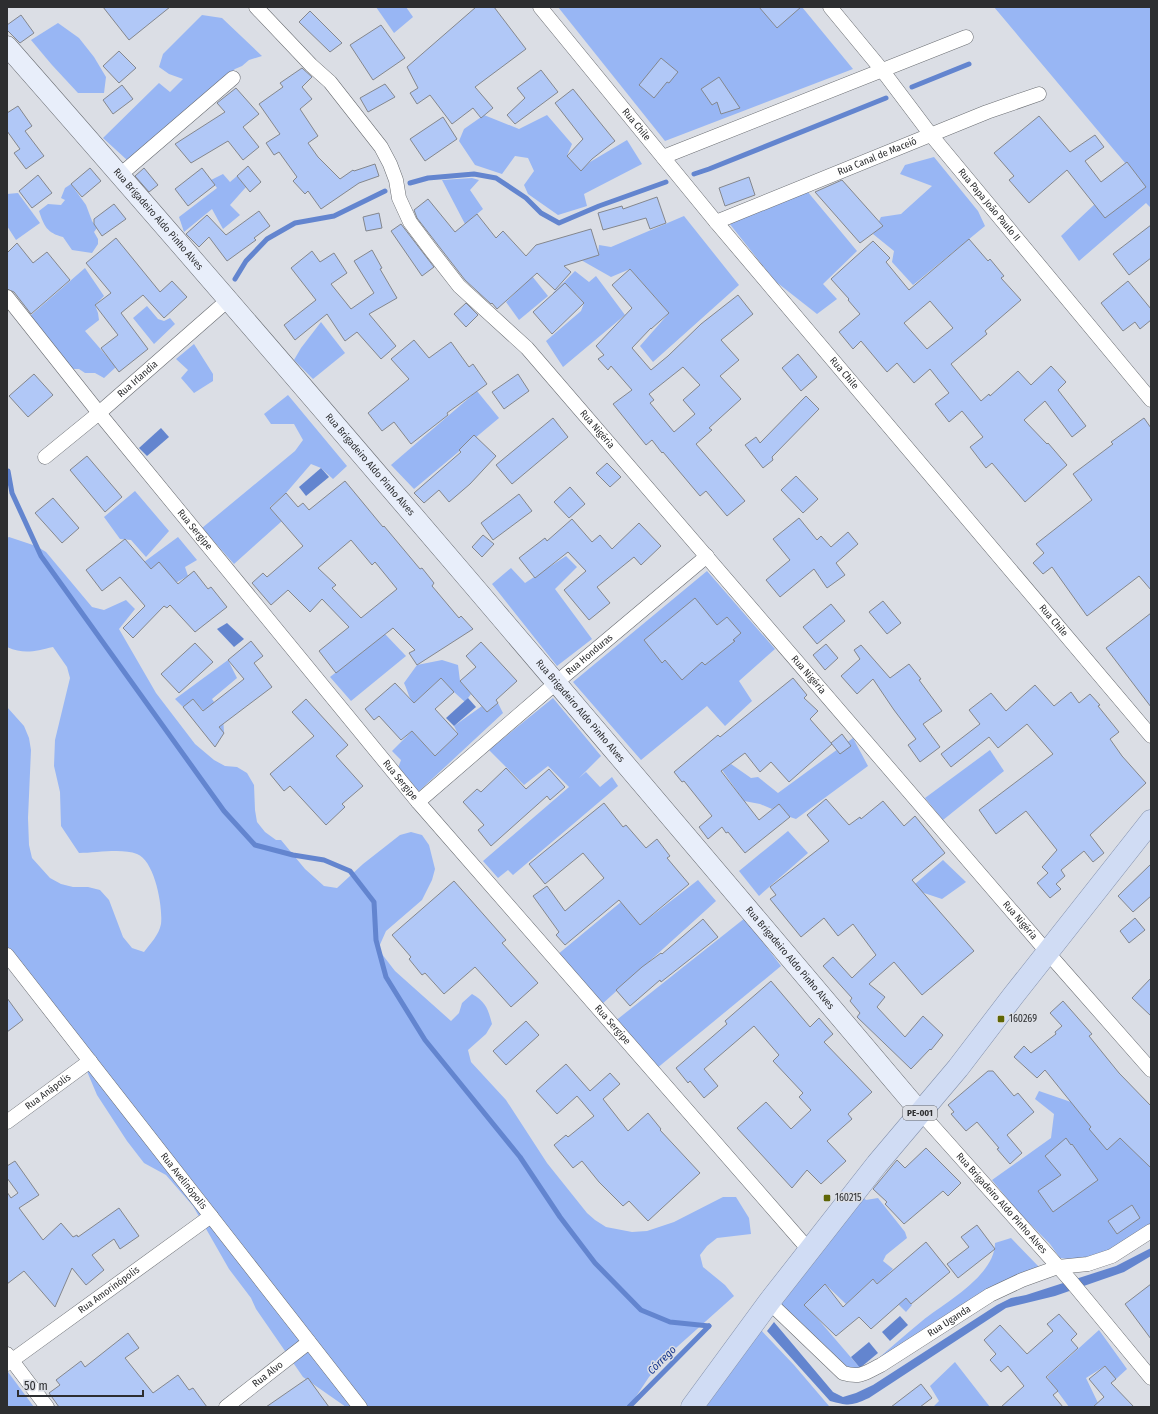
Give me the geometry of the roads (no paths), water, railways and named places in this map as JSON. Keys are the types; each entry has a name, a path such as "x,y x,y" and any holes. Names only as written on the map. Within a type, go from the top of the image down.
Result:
{"main road":[{"name":"PE-001","path":"692,1407 809,1250 877,1164 958,1068 1151,821"}],"street":[{"name":"Rua Nigéria","path":"256,7 311,66 330,82 381,147 390,164 396,180 399,198 410,222 460,286 527,348 1048,953 1151,1070"},
{"name":"Rua Chile","path":"540,7 716,222 1151,736"},
{"name":"Rua Papa João Paulo II","path":"830,7 882,70 931,135 1151,400"},
{"path":"662,157 966,37"},
{"name":"Rua Brigadeiro Aldo Pinho Alves","path":"7,46 557,682 921,1113 1070,1280 1151,1378"},
{"path":"120,175 233,78"},
{"name":"Rua Canal de Maceió","path":"716,222 987,112 1038,94"},
{"name":"Rua Sergipe","path":"7,297 99,413 418,802 809,1250"},
{"name":"Rua Irlandia","path":"45,457 99,413 228,300"},
{"name":"Rua Honduras","path":"418,802 557,682 707,556"},
{"name":"Rua Avelinópolis","path":"7,955 360,1407"},
{"name":"Rua Anápolis","path":"7,1122 90,1061"},
{"name":"Rua Amorinópolis","path":"9,1360 211,1216"},
{"name":"Rua Uganda","path":"769,1302 843,1373 855,1376 864,1374 881,1365 990,1295 1022,1280 1058,1267 1088,1264 1112,1256 1151,1231"},
{"name":"Rua Alvo","path":"226,1407 309,1342"},
{"path":"9,1360 47,1407"}],"waterway":[{"path":"912,87 969,64"},
{"path":"694,174 886,98"},
{"path":"410,183 428,178 474,174 496,178 526,198 541,213 559,223 599,206 666,182"},
{"path":"235,279 246,261 267,239 295,223 334,216 385,191"},
{"path":"8,471 12,493 41,556 224,811 255,845 293,855 324,860 350,871 374,902 376,940 386,977 425,1040 520,1157 560,1217 595,1263 641,1310 670,1322 709,1326"},
{"name":"Córrego","path":"629,1407 709,1326"}],"place":[{"name":"160269","path":"1001,1019"},
{"name":"160215","path":"827,1198"}]}
